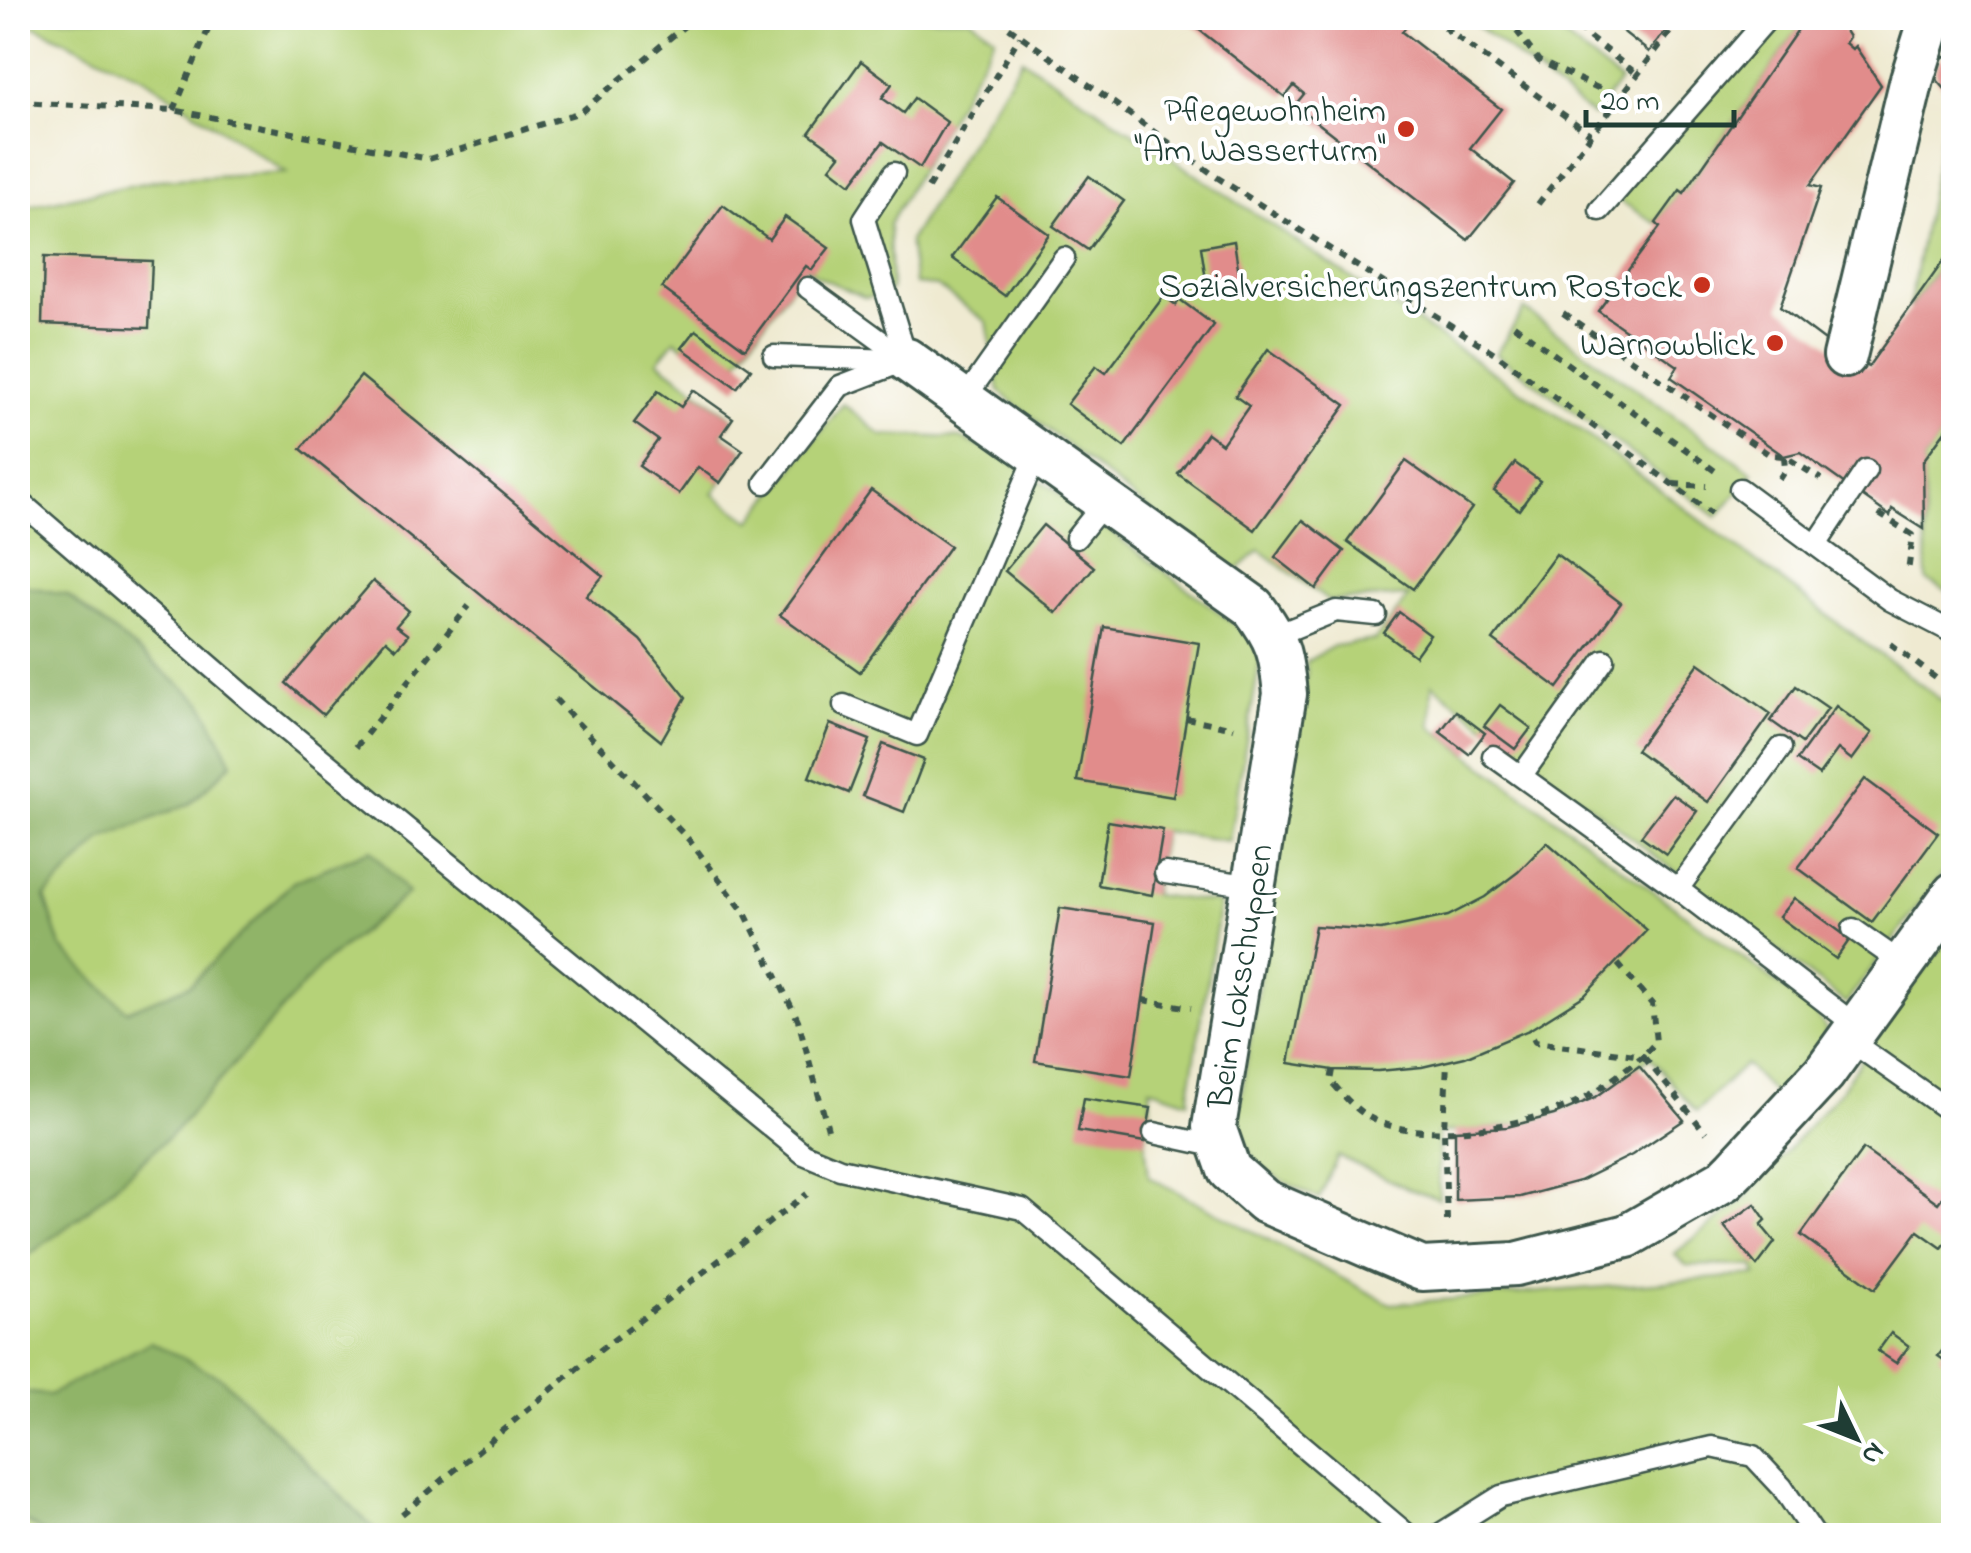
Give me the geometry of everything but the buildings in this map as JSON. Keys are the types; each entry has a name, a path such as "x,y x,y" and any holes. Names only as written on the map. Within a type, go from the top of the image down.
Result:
{"street":[{"path":"1845,356 1912,79 1931,18"},
{"name":"Beim Lokschuppen","path":"907,360 1254,607 1274,636 1282,662 1285,694 1214,1127 1229,1170 1264,1200 1422,1268 1516,1264 1627,1236 1724,1180 1735,1169 1824,1074 1954,894"}],"lane":[{"path":"1600,210 1768,18"},
{"path":"894,173 864,219 907,360"},
{"path":"963,400 1064,258"},
{"path":"808,288 907,360"},
{"path":"774,356 907,360"},
{"path":"765,483 840,386 907,360"},
{"path":"844,705 918,735 1036,454"},
{"path":"1816,544 1866,470"},
{"path":"1740,489 1890,600 1954,633"},
{"path":"18,500 337,771 804,1154 840,1169 1022,1209 1409,1536"},
{"path":"1076,538 1105,502"},
{"path":"1274,636 1336,611 1376,616"},
{"path":"1522,776 1604,660"},
{"path":"1678,890 1781,748"},
{"path":"1494,756 1678,890 1954,1114"},
{"path":"1165,872 1254,886"},
{"path":"1853,929 1903,964"},
{"path":"1154,1133 1219,1147"},
{"path":"1437,1536 1501,1496 1712,1447 1753,1456 1782,1487 1814,1536"}],"path":[{"path":"174,110 211,18"},
{"path":"18,102 174,110 430,159 581,112 694,18"},
{"path":"996,18 1218,178 1496,354 1717,517"},
{"path":"1432,18 1590,134"},
{"path":"1508,18 1539,61 1598,88 1612,104"},
{"path":"1564,18 1636,74"},
{"path":"1538,204 1681,18"},
{"path":"924,194 1020,36"},
{"path":"1563,313 1770,455 1784,456 1913,535 1911,567"},
{"path":"1514,325 1740,489"},
{"path":"1784,456 1785,470"},
{"path":"337,771 469,606"},
{"path":"1890,644 1954,692"},
{"path":"402,1514 587,1360 840,1169 798,1020 745,912 689,840 556,699"},
{"path":"1333,1070 1331,1081 1364,1115 1417,1131 1500,1125 1552,1112 1585,1098 1656,1042 1652,1004 1618,964"},
{"path":"1530,1030 1536,1042 1642,1056 1735,1169"},
{"path":"1447,1061 1447,1268"}],"green space":[{"path":"18,18 970,18 995,37 889,224 891,290 866,298 817,276 806,266 726,377 675,340 658,361 733,418 721,435 743,450 713,494 751,521 843,404 881,435 961,438 999,454 1049,486 1254,638 1260,660 1229,841 1163,831 1153,895 1220,903 1188,1101 1150,1088 1145,1142 1149,1177 1391,1304 1757,1275 1754,1266 1686,1265 1674,1254 1742,1201 1841,1090 1953,932 1953,1535 18,1535 18,208 158,180 286,173 143,77"},
{"path":"1467,18 1540,18 1620,81 1593,116"},
{"path":"1768,18 1806,18 1684,193 1680,190 1656,223 1612,196"},
{"path":"1022,59 1584,433 1953,709 1953,859 1846,1003 1432,684 1431,727 1815,1011 1826,1029 1820,1057 1778,1098 1745,1064 1696,1112 1650,1057 1601,1092 1548,1116 1509,1126 1438,1133 1439,1199 1338,1156 1319,1199 1274,1176 1253,1158 1241,1130 1239,1110 1306,662 1334,646 1375,640 1409,596 1328,601 1260,550 1231,575 999,391 987,322 937,286 915,284 909,241"},
{"path":"1941,135 1953,144 1953,246 1909,308"},
{"path":"1524,309 1753,473 1717,517 1496,354"},
{"path":"1953,419 1953,594 1927,581 1923,461"},
{"path":"18,584 67,595 202,702 232,763 191,803 102,839 45,897 61,947 127,1011 190,985 293,882 370,850 408,893 320,966 175,1131 80,1217 18,1263"},
{"path":"151,1342 222,1378 380,1535 48,1535 18,1517 18,1392 49,1395"}],"place":[{"name":"Pflegewohnheim \"Am Wasserturm\"","path":"1406,129"},
{"name":"Sozialversicherungszentrum Rostock","path":"1702,285"},
{"name":"Warnowblick","path":"1775,343"}]}
